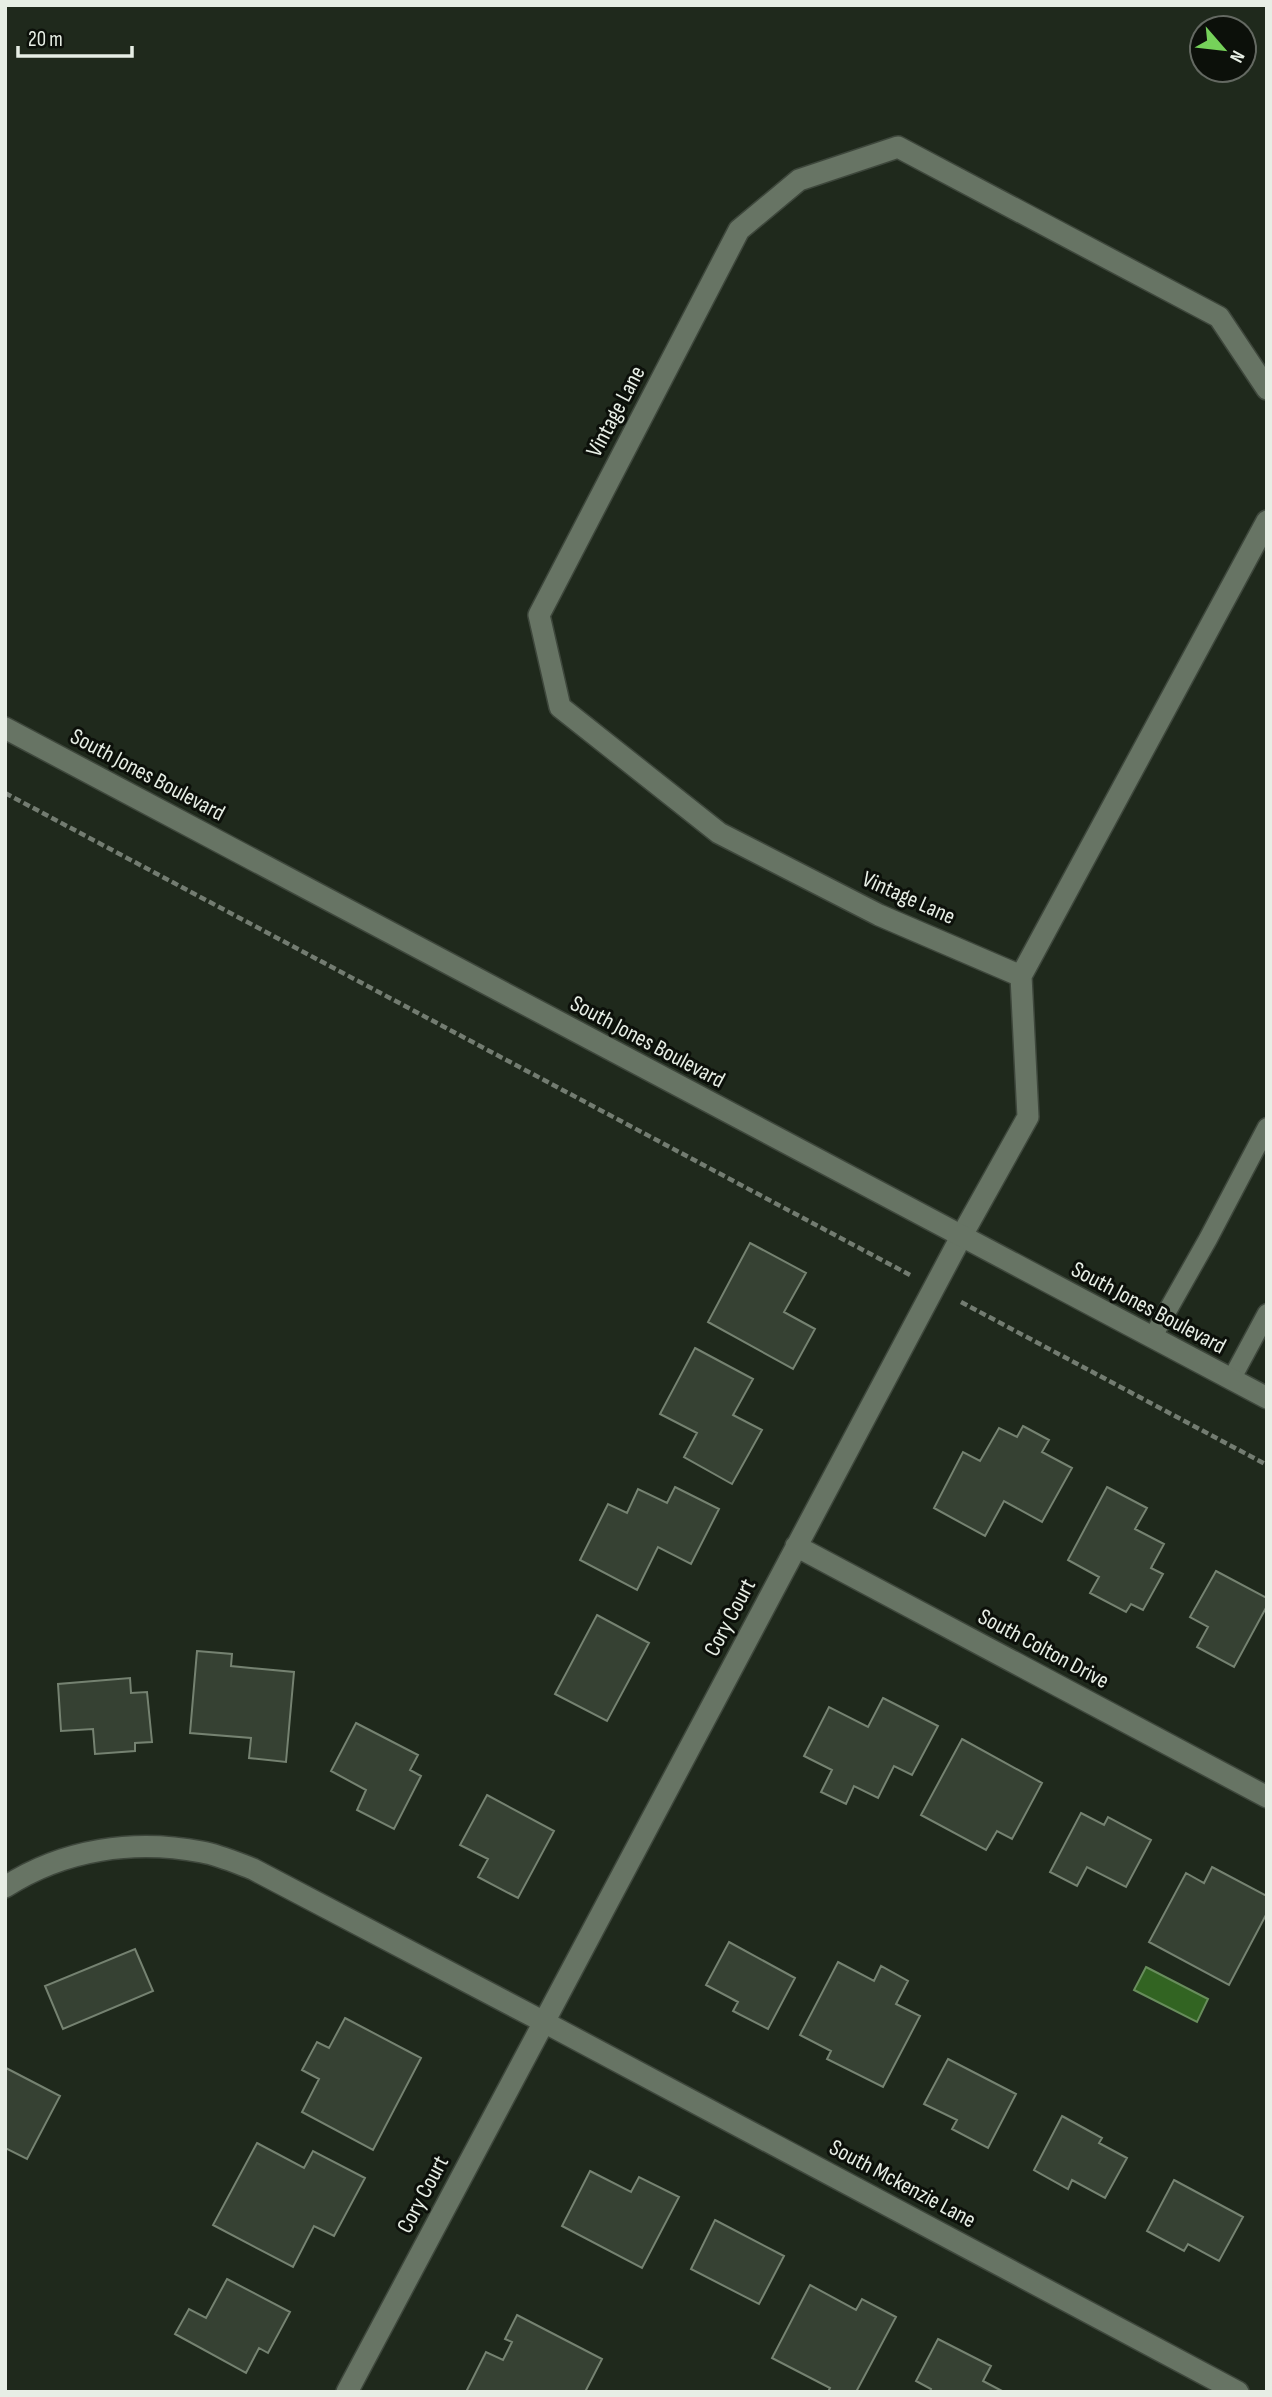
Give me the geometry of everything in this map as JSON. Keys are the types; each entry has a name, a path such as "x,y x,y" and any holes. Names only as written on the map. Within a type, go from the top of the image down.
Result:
{"street":[{"name":"Vintage Lane","path":"1021,976 879,915 719,833 559,708 539,615 739,230 799,180 898,147 1219,317 1267,389"},
{"path":"961,1237 1028,1117 1021,976 1267,520"},
{"name":"South Jones Boulevard","path":"5,728 1267,1398"},
{"name":"Cory Court","path":"347,2392 961,1237"},
{"name":"South Colton Drive","path":"796,1546 1267,1797"},
{"path":"5,1887 23,1875 65,1858 108,1848 152,1846 204,1852 253,1869 544,2022"},
{"name":"South Mckenzie Lane","path":"544,2022 1238,2392"}],"lane":[{"path":"1152,1338 1209,1239 1267,1127"},
{"path":"1231,1380 1267,1313"}],"path":[{"path":"5,793 1267,1465"}],"shaded area":[{"path":"1146,1967 1208,1999 1197,2022 1134,1990"}],"building":[{"path":"750,1243 806,1273 784,1312 815,1329 793,1369 708,1322"},
{"path":"695,1348 753,1379 733,1415 762,1430 732,1484 684,1457 697,1433 660,1414"},
{"path":"1023,1426 1049,1440 1042,1452 1072,1468 1042,1522 1004,1501 985,1536 934,1508 963,1452 980,1461 999,1428 1017,1437"},
{"path":"675,1487 719,1509 691,1564 658,1547 637,1590 580,1560 608,1504 627,1513 638,1489 667,1503"},
{"path":"1107,1487 1147,1508 1135,1529 1164,1544 1151,1568 1163,1574 1143,1610 1131,1604 1126,1612 1090,1593 1099,1577 1068,1560"},
{"path":"1216,1571 1267,1598 1267,1606 1234,1667 1197,1647 1208,1627 1190,1617"},
{"path":"597,1615 649,1643 607,1721 555,1694"},
{"path":"197,1651 232,1654 231,1666 294,1672 286,1762 249,1758 251,1738 190,1733"},
{"path":"130,1678 131,1693 147,1692 152,1742 135,1743 135,1751 95,1754 93,1729 61,1731 58,1684"},
{"path":"883,1698 938,1726 912,1775 894,1766 878,1798 854,1786 846,1804 821,1792 832,1770 804,1756 829,1707 868,1727"},
{"path":"356,1723 418,1755 410,1770 421,1776 394,1829 357,1810 366,1790 331,1771"},
{"path":"962,1739 1042,1783 1012,1839 997,1831 986,1850 921,1815"},
{"path":"487,1795 554,1831 518,1898 478,1877 488,1859 460,1845"},
{"path":"1081,1813 1104,1825 1108,1817 1151,1840 1126,1887 1087,1867 1077,1886 1050,1872"},
{"path":"1212,1867 1267,1896 1267,1913 1229,1985 1149,1942 1186,1873 1204,1883"},
{"path":"729,1942 795,1978 768,2029 733,2011 738,2002 706,1985"},
{"path":"135,1949 153,1991 63,2029 45,1986"},
{"path":"838,1962 874,1981 881,1966 908,1981 896,2004 920,2016 883,2087 827,2059 831,2051 800,2035"},
{"path":"345,2018 421,2058 373,2150 302,2112 319,2079 302,2070 317,2042 329,2048"},
{"path":"948,2059 1016,2094 988,2148 952,2129 957,2120 924,2104"},
{"path":"6,2068 60,2096 27,2159 5,2148"},
{"path":"1062,2116 1102,2138 1099,2143 1127,2158 1105,2198 1072,2180 1068,2189 1034,2170"},
{"path":"257,2143 304,2168 313,2151 365,2178 334,2236 314,2226 293,2267 213,2225"},
{"path":"590,2171 631,2192 639,2177 679,2197 642,2268 562,2226"},
{"path":"1174,2180 1243,2217 1219,2261 1188,2244 1184,2251 1147,2231"},
{"path":"715,2220 784,2256 759,2304 691,2269"},
{"path":"227,2279 290,2312 268,2353 259,2348 246,2373 175,2334 189,2309 206,2318"},
{"path":"810,2285 856,2310 862,2299 896,2317 856,2392 828,2392 830,2388 772,2358"},
{"path":"517,2315 602,2359 585,2392 466,2392 486,2352 503,2360 512,2342 505,2339"},
{"path":"938,2339 991,2366 983,2381 1004,2392 930,2392 931,2389 916,2381"}]}
